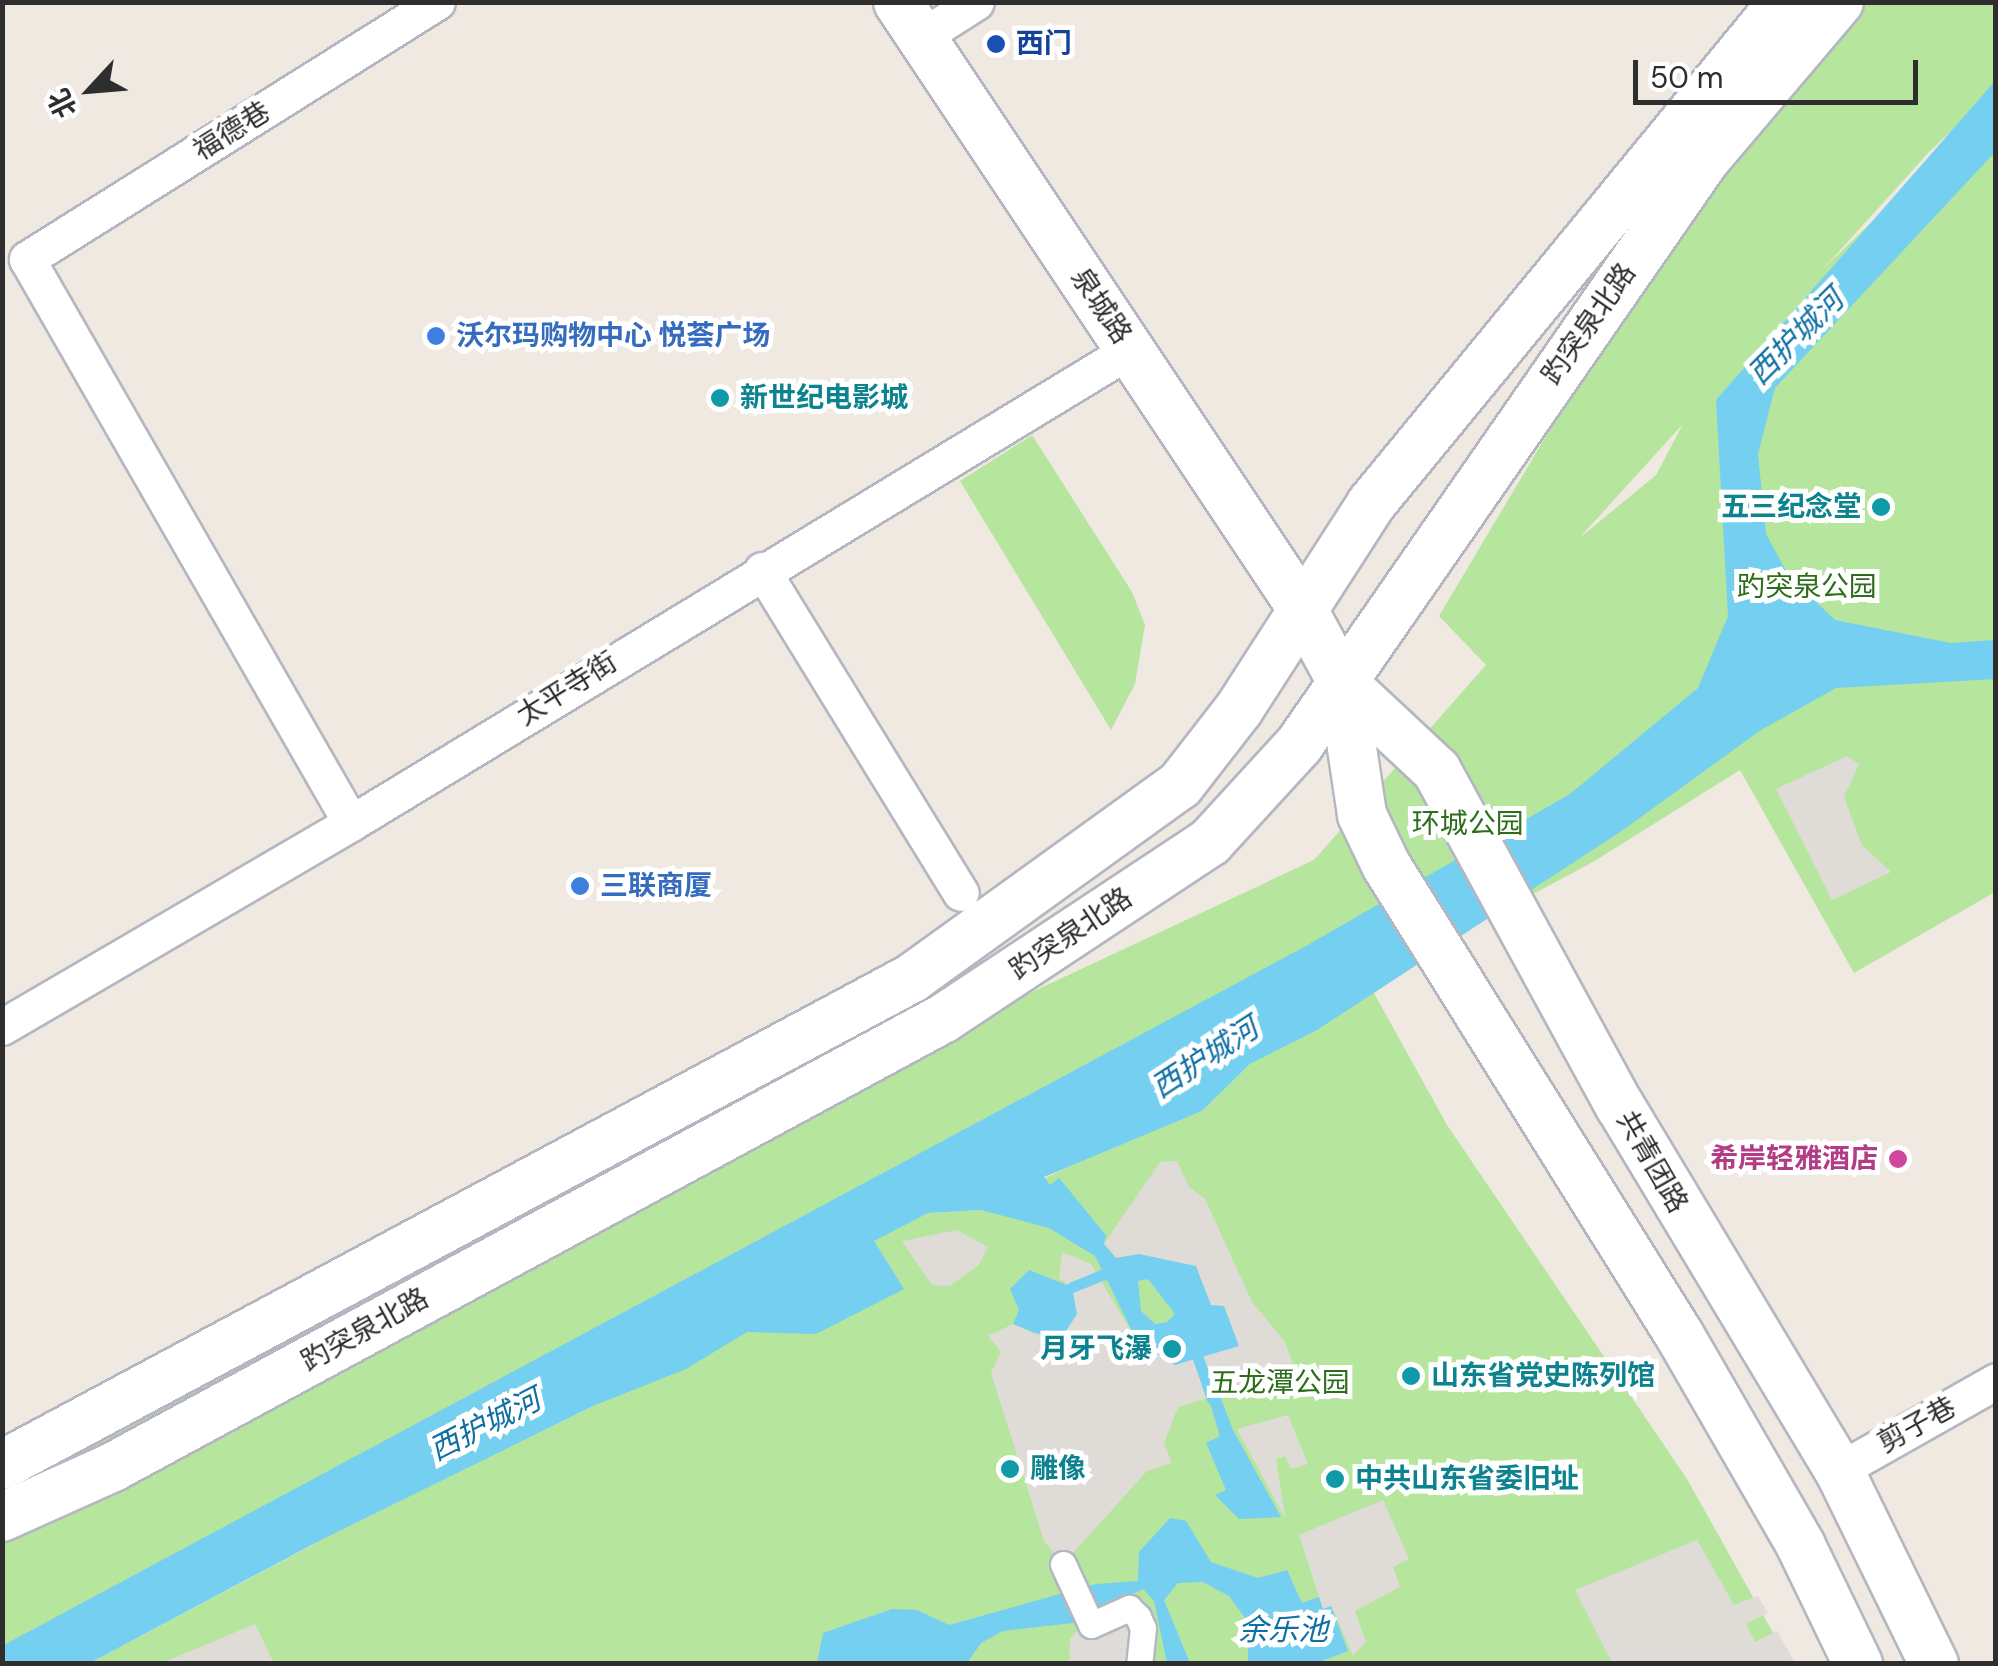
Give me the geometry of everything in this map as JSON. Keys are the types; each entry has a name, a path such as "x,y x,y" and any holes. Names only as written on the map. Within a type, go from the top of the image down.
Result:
{"main road":[{"name":"趵突泉北路","path":"2,1465 912,978 1180,785 1371,504 1783,2"},
{"name":"趵突泉北路","path":"2,1517 114,1467 944,1018 1210,842 1299,745 1705,160 1840,2"},
{"name":"泉城路","path":"909,20 1302,610"},
{"name":"共青团路","path":"1302,610 1342,682 1437,771 1692,1230 1839,1470 1934,1664"},
{"name":"共青团路","path":"1342,682 1362,815 1386,865 1475,1014 1689,1352 1801,1546 1858,1664"}],"street":[{"name":"福德巷","path":"352,824 26,258 436,2"},
{"path":"909,20 976,2"},
{"name":"太平寺街","path":"2,1026 352,824 762,570 1130,350"},
{"path":"762,570 960,893"},
{"name":"剪子巷","path":"1839,1470 1996,1381"},
{"path":"1067,1574 1090,1621 1129,1608 1143,1628 1139,1664"}],"green space":[{"path":"1804,3 1995,3 1995,90 1929,152 1824,268 1995,102 1995,892 1854,973 1740,770 1593,862 1116,1116 899,1210 320,1540 593,1406 899,1226 928,1213 981,1210 1124,1139 1202,1111 1250,1064 1374,993 1447,1125 1687,1479 1790,1663 90,1663 318,1542 3,1663 2,1474 1314,860 1486,665 1439,616","holes":["1683,424 1656,475 1582,536"]},
{"path":"1032,435 1132,592 1145,625 1135,684 1111,730 960,481"}],"shaded area":[{"path":"1847,756 1859,764 1844,797 1862,845 1891,872 1832,900 1776,789"},
{"path":"1177,1161 1189,1187 1205,1199 1252,1302 1285,1342 1293,1364 1267,1380 1178,1407 1164,1443 1172,1463 1147,1471 1063,1564 1044,1541 991,1373 1001,1352 988,1336 1013,1324 1035,1334 1072,1287 1059,1278 1062,1252 1091,1264 1137,1341 1211,1305 1139,1254 1116,1258 1104,1244 1160,1162"},
{"path":"957,1230 988,1247 978,1266 949,1286 932,1285 902,1241"},
{"path":"1288,1415 1308,1464 1291,1469 1285,1456 1276,1459 1285,1518 1237,1429"},
{"path":"1383,1500 1409,1559 1393,1567 1400,1587 1355,1611 1366,1642 1353,1656 1332,1607 1323,1609 1299,1535"},
{"path":"1697,1540 1734,1605 1758,1596 1768,1613 1746,1624 1755,1642 1777,1631 1795,1663 1612,1663 1575,1590"},
{"path":"1129,1608 1139,1663 1069,1663 1070,1639 1078,1630"},
{"path":"255,1624 274,1663 162,1663"}],"water":[{"name":"西护城河","path":"1995,81 1995,152 1775,388 1758,454 1766,534 1789,576 1835,620 1951,643 1995,640 1995,679 1836,688 1761,730 1623,830 1317,1030 1250,1064 1202,1111 1044,1177 1050,1185 1059,1178 1106,1235 1104,1244 1116,1258 1139,1254 1196,1266 1211,1305 1224,1306 1239,1346 1175,1365 1137,1341 1095,1256 1049,1228 981,1210 928,1213 874,1241 904,1289 816,1334 747,1332 686,1369 593,1406 319,1541 90,1663 3,1663 2,1646 1306,946 1570,794 1698,688 1728,616 1716,400","holes":["1148,1279 1175,1314 1167,1322 1155,1324 1141,1311 1138,1281"]},
{"path":"1029,1270 1072,1287 1077,1314 1059,1342 1013,1324 1019,1310 1010,1289"},
{"path":"1220,1396 1233,1430 1281,1517 1239,1519 1215,1495 1226,1490 1206,1443 1220,1436 1209,1400"},
{"name":"余乐池","path":"1170,1518 1186,1521 1211,1562 1258,1578 1287,1570 1302,1603 1319,1597 1323,1609 1331,1606 1348,1651 1317,1663 1248,1663 1248,1622 1229,1596 1203,1582 1178,1583 1164,1600 1190,1663 1167,1663 1154,1601 1143,1589 1073,1623 1003,1631 981,1643 967,1663 817,1664 823,1633 892,1609 917,1610 949,1625 1096,1584 1138,1581 1139,1552"}],"waterway":[{"path":"1072,1287 1104,1274"},
{"path":"1198,1358 1212,1399"}],"place":[{"name":"西门","path":"996,44"},
{"name":"沃尔玛购物中心 悦荟广场","path":"436,336"},
{"name":"新世纪电影城","path":"720,398"},
{"name":"五三纪念堂","path":"1881,507"},
{"name":"三联商厦","path":"580,886"},
{"name":"希岸轻雅酒店","path":"1898,1159"},
{"name":"月牙飞瀑","path":"1172,1349"},
{"name":"山东省党史陈列馆","path":"1411,1376"},
{"name":"雕像","path":"1010,1469"},
{"name":"中共山东省委旧址","path":"1335,1479"}],"park label":[{"name":"趵突泉公园","path":"1807,587"},
{"name":"环城公园","path":"1468,824"},
{"name":"五龙潭公园","path":"1280,1383"}]}
